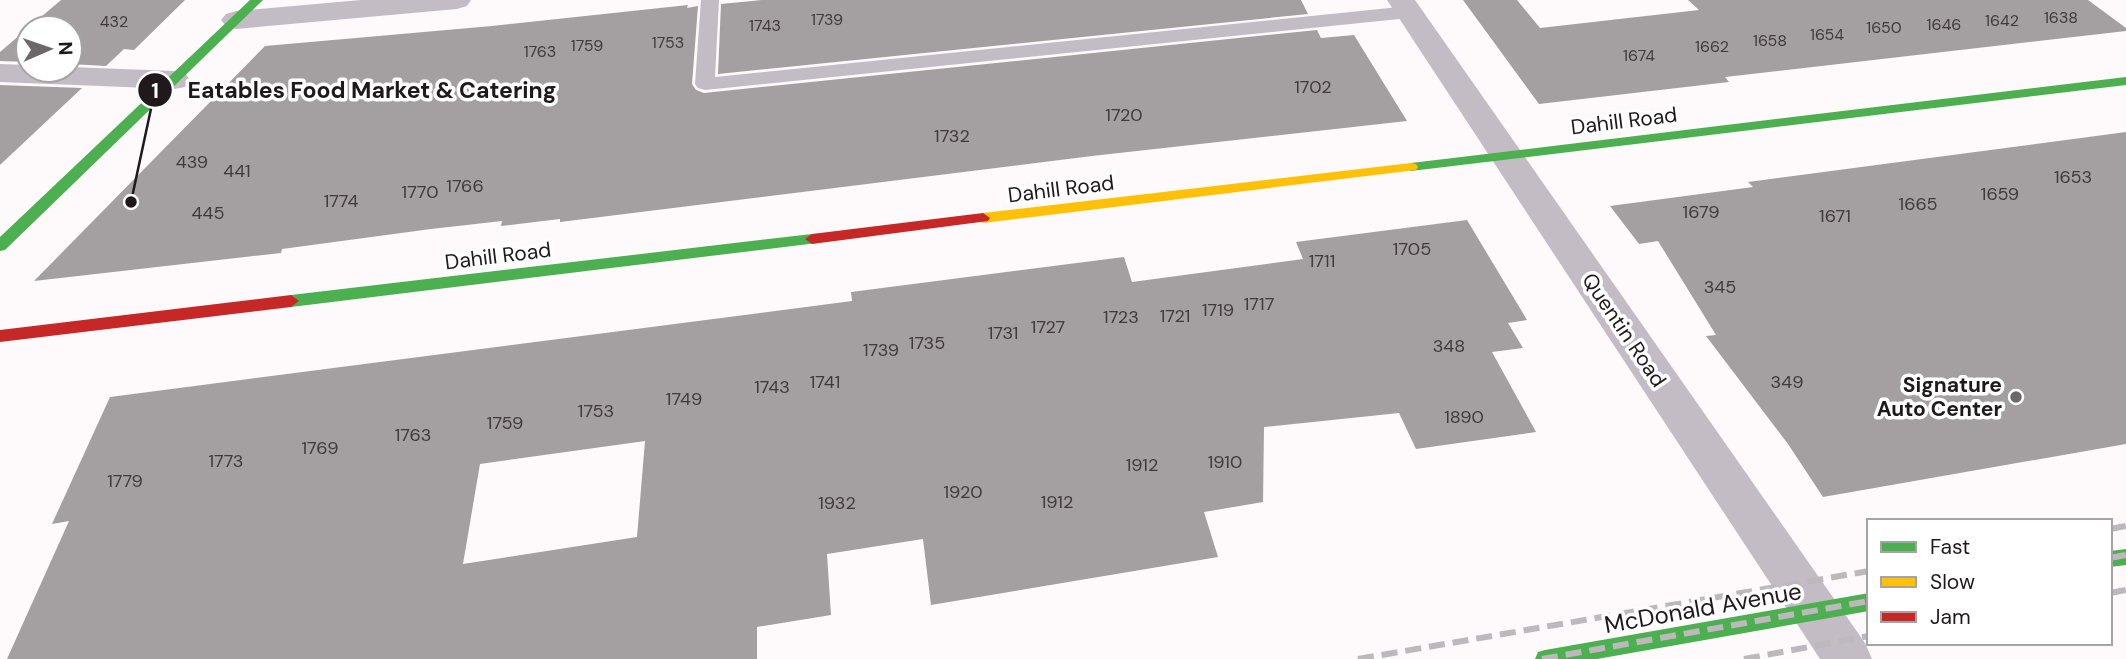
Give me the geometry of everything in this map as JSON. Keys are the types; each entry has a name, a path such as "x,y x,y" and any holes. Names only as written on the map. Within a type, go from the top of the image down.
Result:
{"street":[{"path":"0,246 246,10 457,0"},
{"name":"Quentin Road","path":"1405,6 1848,659"},
{"path":"0,73 174,80"},
{"name":"Dahill Road","path":"0,336 2126,81"},
{"name":"McDonald Avenue","path":"1545,659 1867,602"}],"lane":[{"path":"709,0 705,84 1405,6"}],"building":[{"path":"61,0 185,0 134,50 124,49 106,66 84,65 84,14 44,14"},
{"path":"762,0 1301,0 1308,14 718,74 721,4"},
{"path":"1463,0 1517,0 1540,28 1699,10 1688,0 2088,0 2126,28 2126,31 1725,77 1729,82 1539,104"},
{"path":"688,5 687,8 698,6 692,84 696,90 704,93 1317,30 1321,38 1354,35 1407,121 1092,156 560,222 560,219 501,226 502,221 431,229 282,249 281,253 34,281 265,46"},
{"path":"14,40 14,62 0,61 0,52"},
{"path":"0,85 82,88 0,165"},
{"path":"2126,132 2126,444 1823,497 1788,444 1706,336 1716,335 1658,241 1639,244 1610,206 1753,187 1748,182"},
{"path":"1467,220 1527,320 1508,323 1523,348 1492,352 1536,432 1416,449 1399,413 1264,427 1263,502 1204,512 1218,557 931,605 923,539 827,554 831,615 757,627 757,659 7,659 69,521 52,524 110,397 852,301 851,292 1124,257 1132,282 1303,259 1296,242","holes":["645,441 637,537 463,564 480,464"]}],"railway":[{"path":"2112,529 2126,526"},
{"path":"2112,558 2126,555"},
{"path":"1358,659 1867,571"},
{"path":"2112,593 2126,590"},
{"path":"1542,659 1867,601"},
{"path":"1744,659 1867,636"}],"traffic: fast":[{"path":"0,246 257,0"},
{"path":"1411,167 2126,81"},
{"path":"291,301 812,239"},
{"path":"2112,559 2126,557"},
{"path":"1545,659 1867,602"}],"traffic: slow":[{"path":"983,218 1411,167"}],"traffic: jam":[{"path":"812,239 983,218"},
{"path":"0,336 291,301"}],"place":[{"name":"Eatables Food Market & Catering","path":"131,202"},
{"name":"Signature Auto Center","path":"2016,397"}]}
